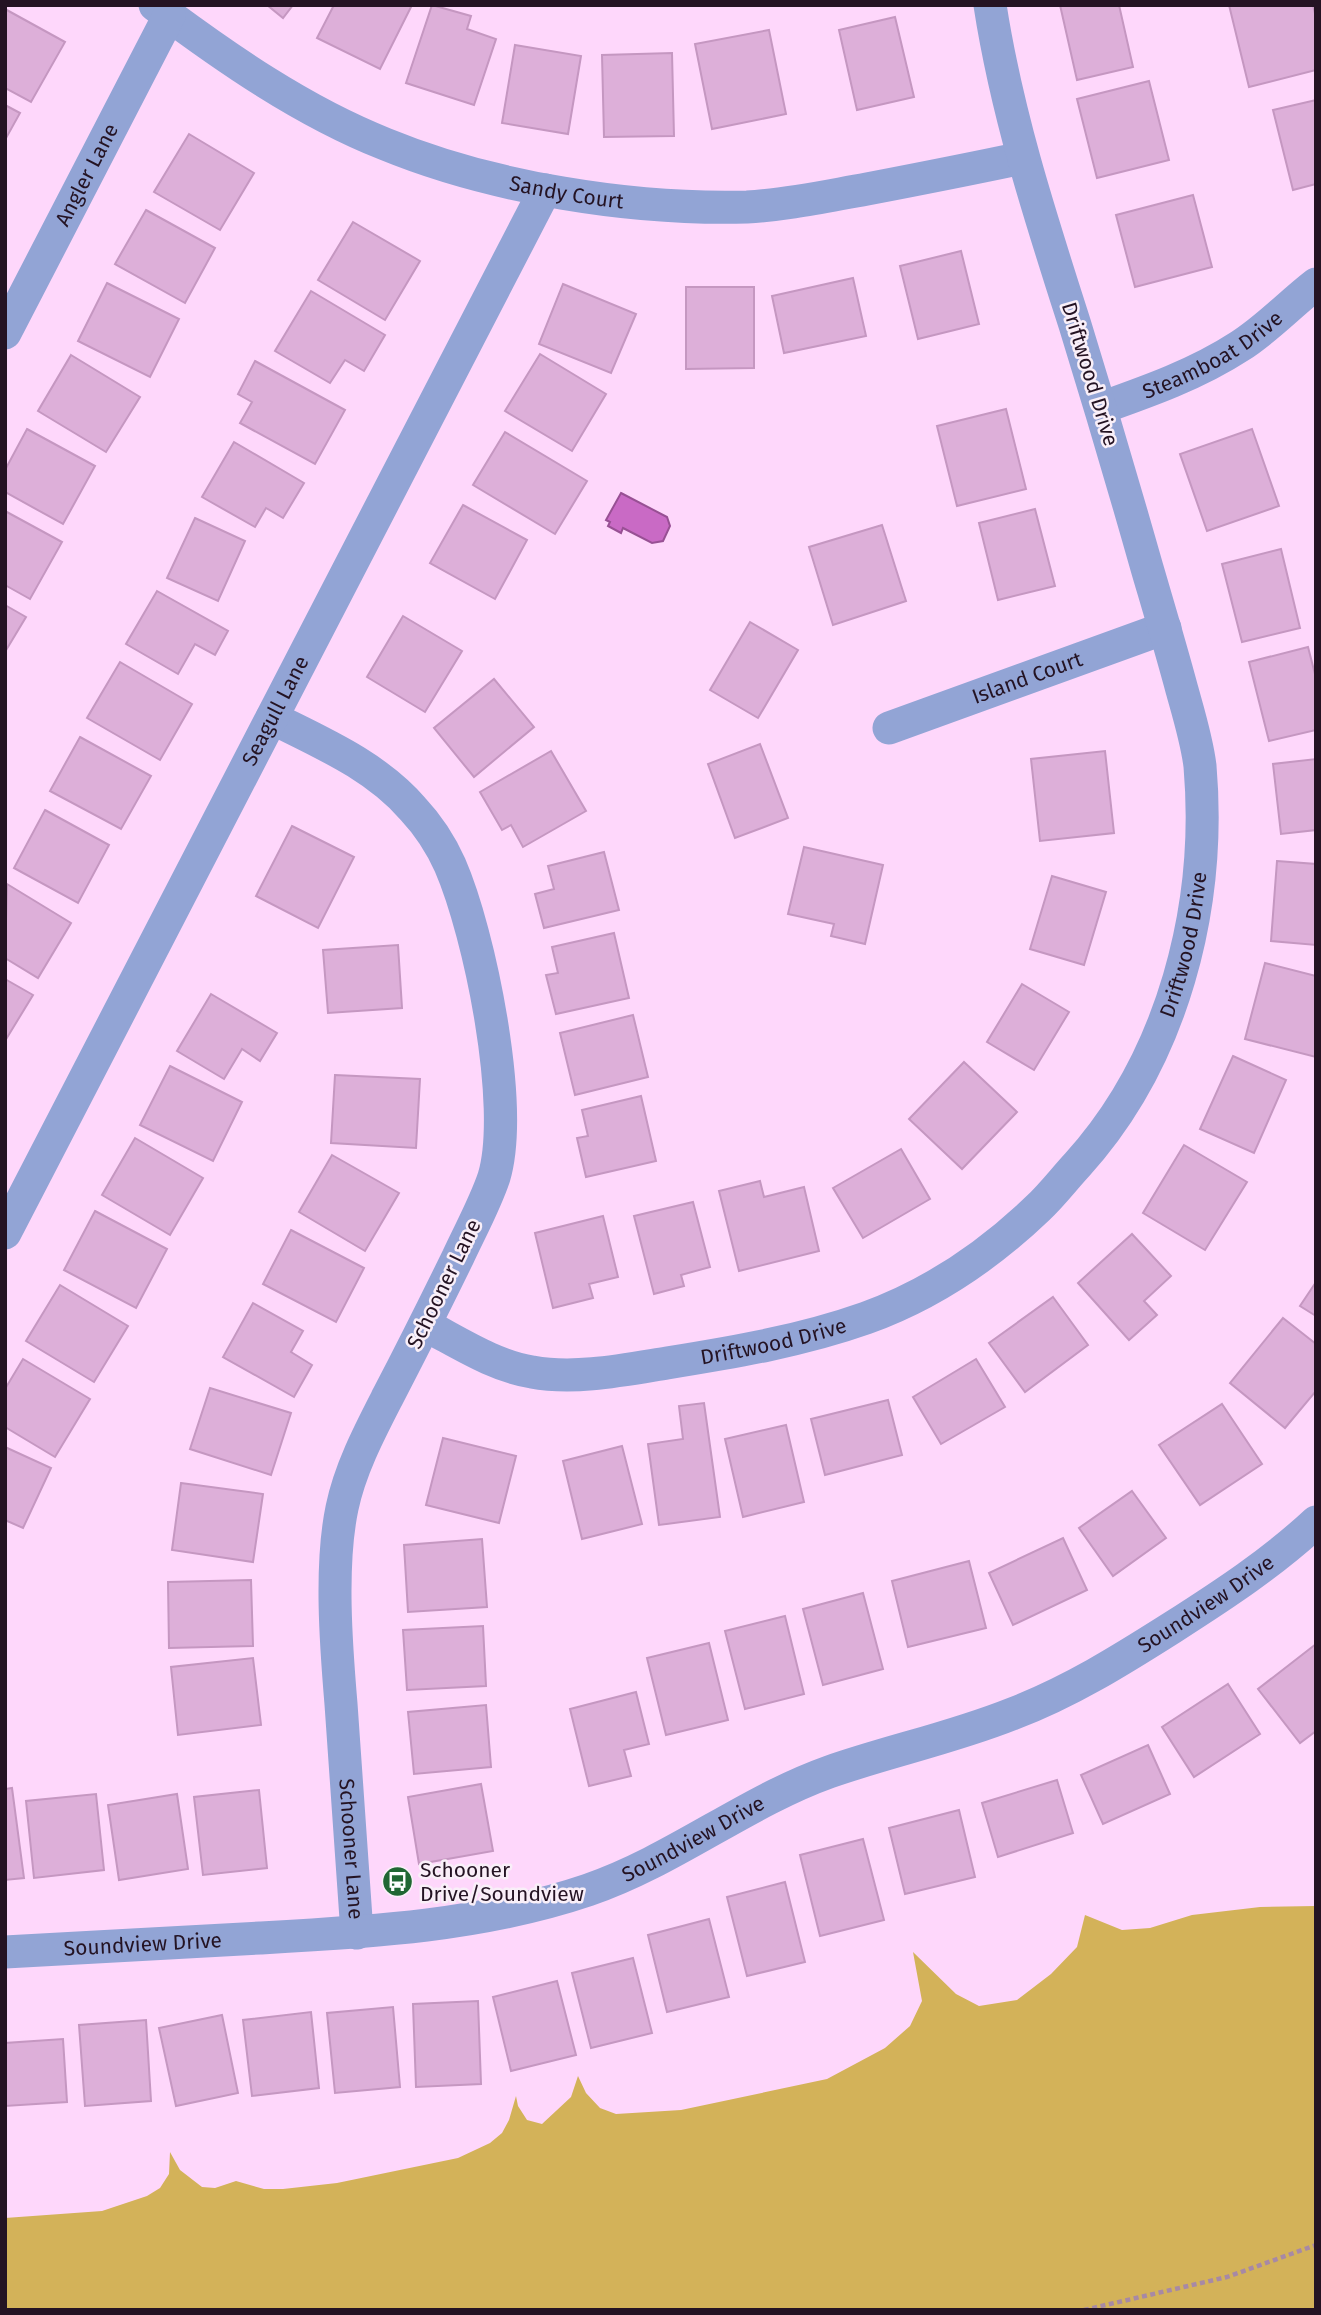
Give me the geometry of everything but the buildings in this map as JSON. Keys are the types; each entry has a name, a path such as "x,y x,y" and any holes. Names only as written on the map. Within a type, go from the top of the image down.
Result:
{"street":[{"name":"Driftwood Drive","path":"425,1325 501,1363 537,1373 590,1373 760,1348 824,1333 887,1310 924,1292 976,1259 1039,1208 1098,1142 1140,1075 1172,1004 1193,924 1202,836 1199,761 1165,628 1101,408 1022,158 1006,95 990,5"},
{"name":"Sandy Court","path":"162,11 272,86 354,130 434,163 545,190 612,200 749,207 815,199 1022,158"},
{"name":"Angler Lane","path":"5,334 162,11"},
{"name":"Seagull Lane","path":"5,1233 545,190"},
{"name":"Steamboat Drive","path":"1101,408 1209,365 1242,345 1316,284"},
{"name":"Island Court","path":"889,728 1165,628"},
{"name":"Schooner Lane","path":"272,718 361,765 386,783 413,809 437,841 457,883 480,959 497,1078 500,1130 494,1175 425,1325 369,1434 349,1482 338,1531 338,1660 357,1933"},
{"name":"Soundview Drive","path":"5,1952 357,1933 447,1924 557,1900 591,1889 624,1876 756,1805 823,1774 1008,1716 1105,1670 1267,1564 1316,1522"}],"path":[{"path":"1084,2310 1227,2277 1316,2245"}],"shaded area":[{"path":"621,493 667,517 670,526 663,541 652,543 623,528 621,533 608,526 610,522 606,520"},
{"path":"1316,1906 1316,2310 5,2310 5,2218 102,2211 147,2196 160,2188 169,2174 170,2152 180,2170 202,2187 215,2188 236,2181 264,2189 337,2183 458,2158 490,2143 502,2133 516,2096 518,2106 527,2120 542,2124 571,2097 578,2076 586,2093 600,2108 616,2114 681,2110 827,2079 885,2048 910,2026 922,2001 913,1952 956,1994 979,2006 1017,2000 1051,1974 1077,1947 1085,1915 1122,1930 1150,1928 1192,1915 1260,1907"}],"place":[{"name":"Schooner Drive/Soundview","path":"397,1882"}]}
